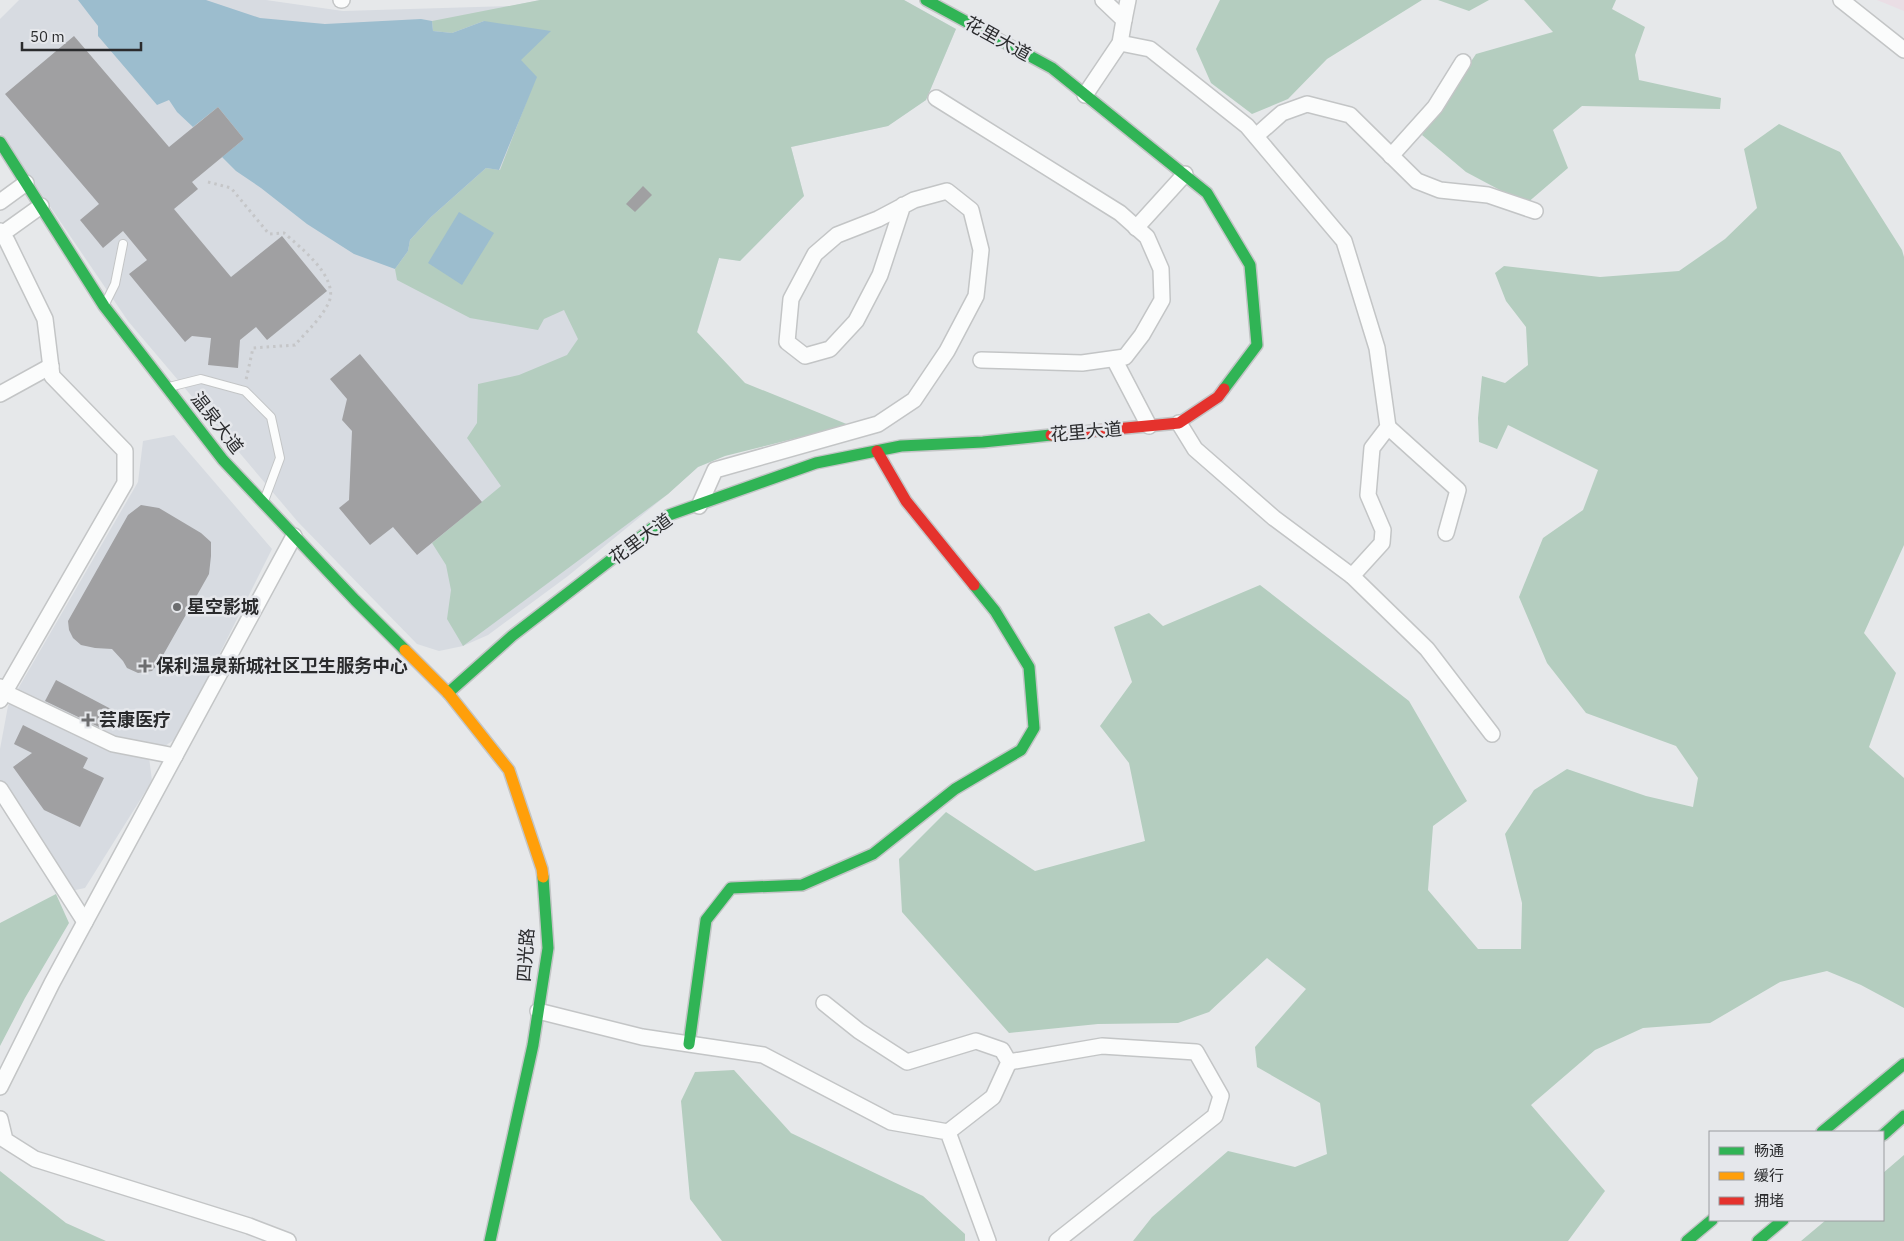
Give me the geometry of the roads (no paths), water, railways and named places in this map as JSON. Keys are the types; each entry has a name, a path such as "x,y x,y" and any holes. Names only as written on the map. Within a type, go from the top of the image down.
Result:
{"main road":[{"name":"花里大道","path":"448,693 512,636 668,515 699,506 816,463 901,446 983,442 1179,423 1218,397 1257,345 1250,265 1208,193 1052,68 926,0"},
{"name":"温泉大道","path":"0,142 104,306 223,460 355,600 448,693"},
{"path":"689,1044 706,920 731,888 802,885 873,854 955,789 1021,750 1034,728 1029,667 994,611 906,502 877,451"},
{"name":"四光路","path":"448,693 509,770 542,869 548,948 533,1045 490,1241"},
{"path":"1823,1131 1904,1064"},
{"path":"1884,1133 1904,1116"},
{"path":"1687,1241 1711,1221"},
{"path":"1758,1241 1782,1221"}],"street":[{"path":"1104,0 1124,20"},
{"path":"1085,95 1120,42 1128,0"},
{"path":"1841,0 1904,50"},
{"path":"1120,42 1150,49 1247,126 1344,241 1377,348 1388,427 1458,490 1446,532"},
{"path":"1391,156 1435,107 1463,62"},
{"path":"936,98 1120,213 1147,237 1161,269 1162,300 1142,336 1124,357 1082,363 981,360"},
{"path":"1256,136 1282,113 1307,104 1350,115 1417,181 1440,190 1488,195 1535,211"},
{"path":"1136,228 1186,174"},
{"path":"0,202 26,183"},
{"path":"699,506 715,470 878,424 914,400 947,351 976,296 981,250 971,210 947,191 914,200 878,219 837,235 815,254 791,299 787,342 805,356 830,349 856,321 880,275 903,206"},
{"path":"41,206 1,233 45,319 52,376 125,451 125,483 1,693 113,744 175,756"},
{"path":"1114,359 1149,426"},
{"path":"0,394 51,366"},
{"path":"1179,423 1195,449 1274,518 1352,576 1427,649 1492,734"},
{"path":"1352,576 1382,543 1383,530 1368,496 1372,448 1388,427"},
{"path":"0,1087 52,982 294,536"},
{"path":"0,789 85,922"},
{"path":"824,1003 859,1031 906,1062 976,1040 1002,1050 1009,1062"},
{"path":"538,1011 642,1037 764,1055 891,1122 948,1132 993,1097 1009,1062"},
{"path":"1009,1062 1102,1046 1196,1052 1221,1096 1215,1116 1057,1241"},
{"path":"0,1119 5,1140 35,1159 250,1226 288,1241"},
{"path":"948,1132 988,1241"}],"lane":[{"path":"104,306 115,284 123,244"},
{"path":"167,388 202,379 244,391 271,417 280,458 263,503"}],"water":[{"path":"78,0 206,0 260,18 325,24 421,19 432,21 433,31 452,33 484,21 551,31 521,60 537,77 499,170 486,168 431,217 410,240 408,251 395,269 354,254 307,224 236,171 222,157 244,139 218,107 193,127 177,112 169,100 157,105 98,36 98,26"},
{"path":"459,212 494,233 462,285 428,263"}],"place":[{"name":"星空影城","path":"177,607"},
{"name":"保利温泉新城社区卫生服务中心","path":"145,666"},
{"name":"芸康医疗","path":"88,720"}]}
